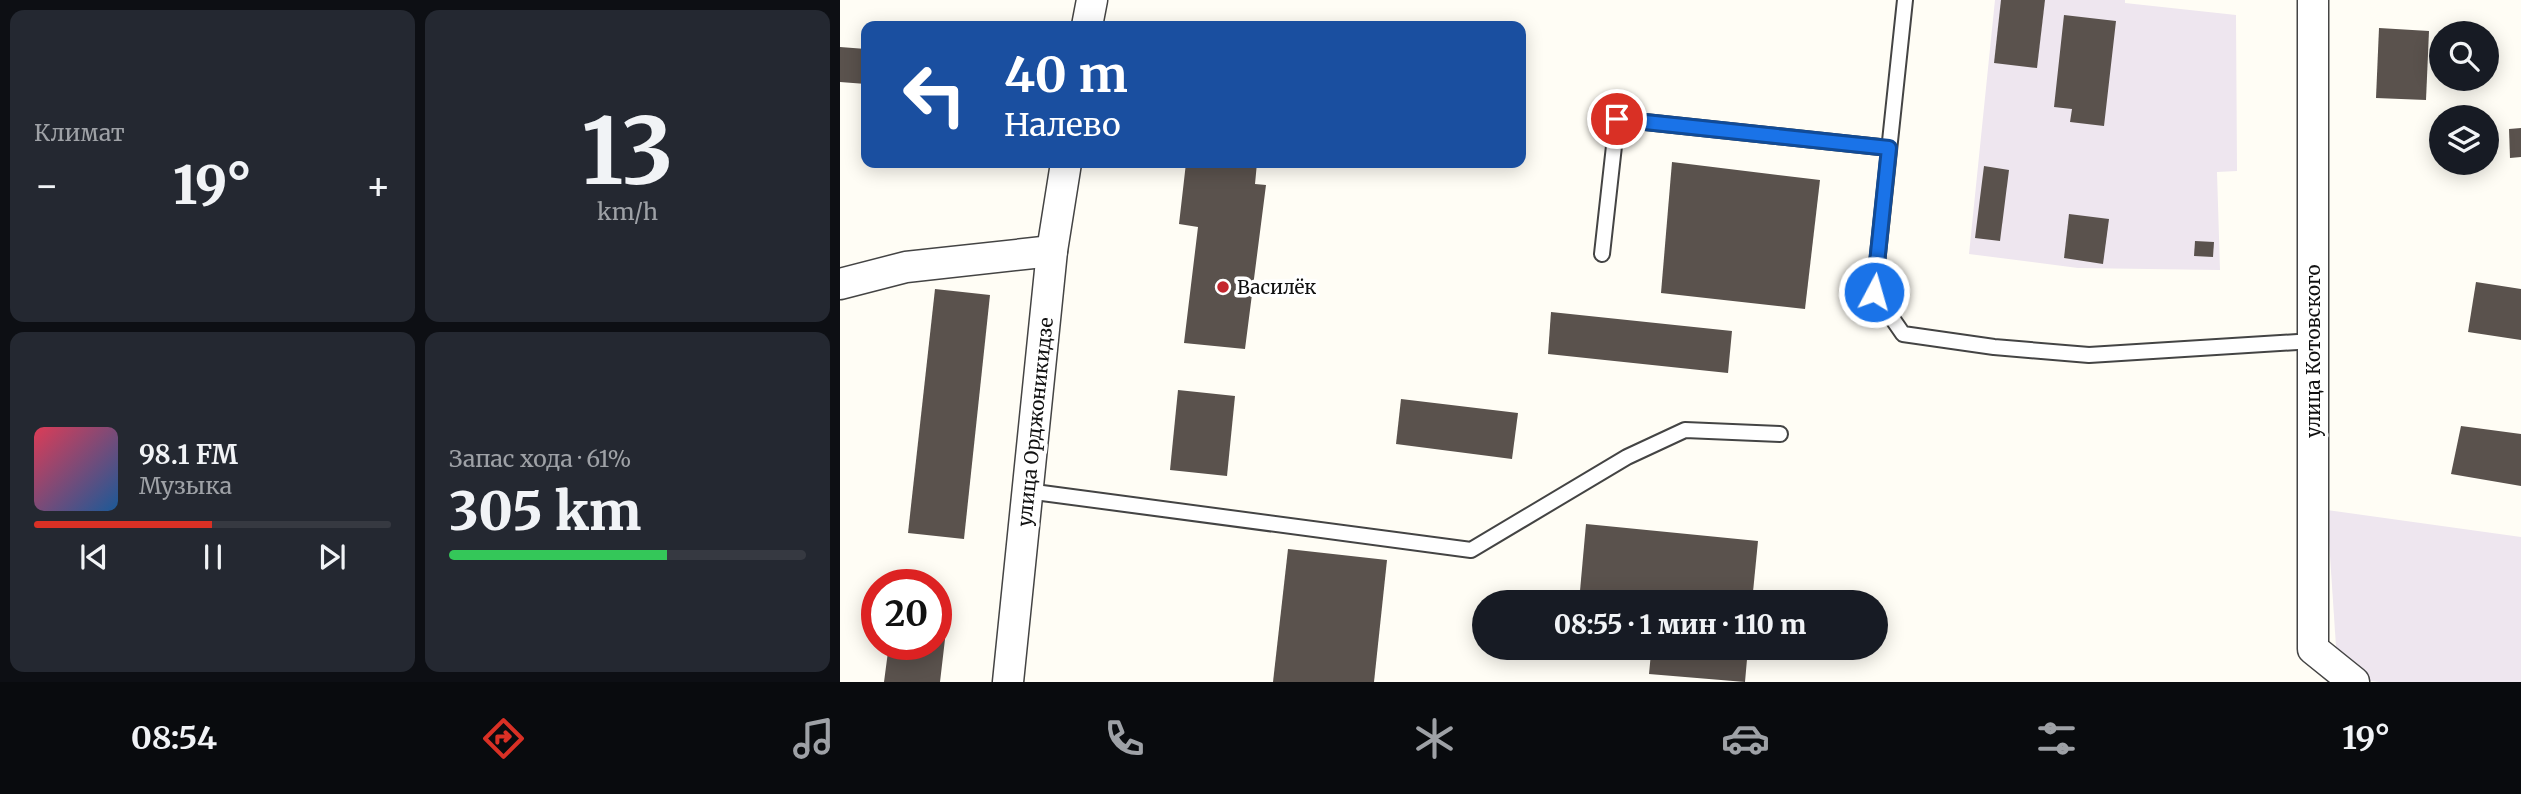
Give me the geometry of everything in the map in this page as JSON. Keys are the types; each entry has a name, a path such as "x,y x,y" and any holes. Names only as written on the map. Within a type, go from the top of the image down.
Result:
{"street":[{"path":"1088,21 1091,0"},
{"name":"улица Котовского","path":"2314,0 2313,649 2354,682"},
{"name":"улица Орджоникидзе","path":"1008,682 1052,251 1065,168"},
{"path":"840,284 906,267 1052,251"}],"lane":[{"path":"1905,0 1874,292 1903,334 1994,347 2089,355 2313,341"},
{"path":"1602,254 1617,119 1889,148"},
{"path":"1027,491 1471,550 1627,457 1685,430 1780,434"}],"shaded area":[{"path":"1995,0 2125,0 2125,3 2236,15 2237,171 2217,172 2220,270 2078,268 1969,254"},
{"path":"2327,510 2521,537 2521,682 2380,682 2338,677"}],"building":[{"path":"2001,0 2045,0 2037,68 1994,63"},
{"path":"2064,15 2116,21 2104,126 2070,122 2072,109 2054,107"},
{"path":"2379,28 2429,31 2426,100 2376,98"},
{"path":"840,47 861,49 861,84 840,82"},
{"path":"2521,128 2521,157 2510,158 2509,129"},
{"path":"1672,162 1820,180 1805,309 1661,293"},
{"path":"1984,166 2009,170 2000,241 1975,238"},
{"path":"1185,168 1257,168 1255,184 1266,185 1245,349 1184,343 1198,227 1179,224"},
{"path":"2069,214 2109,219 2103,264 2064,258"},
{"path":"2195,241 2214,242 2213,257 2194,256"},
{"path":"2476,282 2521,289 2521,340 2468,332"},
{"path":"935,289 990,295 964,539 908,533"},
{"path":"1551,312 1732,331 1728,373 1548,354"},
{"path":"1178,390 1235,396 1227,476 1170,470"},
{"path":"1401,399 1518,413 1512,459 1396,444"},
{"path":"2461,426 2521,434 2521,486 2451,474"},
{"path":"1586,524 1758,541 1753,590 1580,590"},
{"path":"1288,549 1387,560 1374,682 1273,682"},
{"path":"887,660 943,660 940,682 884,682"},
{"path":"1650,660 1747,660 1745,682 1649,674"}],"place":[{"name":"Василёк","path":"1223,287"}],"route":[{"path":"1617,119 1889,148 1874,292"}]}
